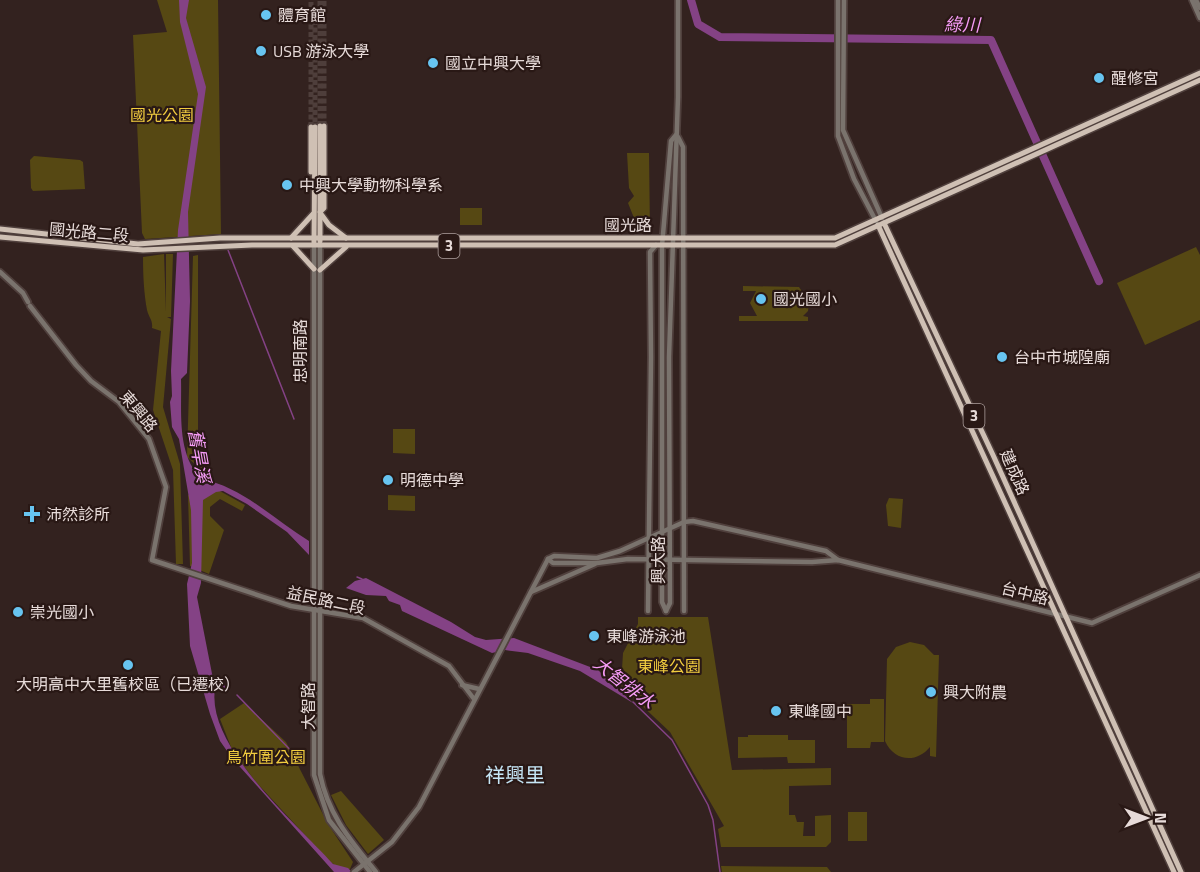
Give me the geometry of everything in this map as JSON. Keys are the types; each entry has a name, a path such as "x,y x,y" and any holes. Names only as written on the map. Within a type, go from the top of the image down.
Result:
{"main road":[{"path":"1045,146 1200,73"},
{"path":"1045,146 1200,80"},
{"name":"忠明南路","path":"317,212 324,208 318,126 317,212 317,242"},
{"name":"國光路","path":"348,242 659,246 835,245 1045,146"},
{"path":"317,212 348,242 317,269 291,241 317,212"},
{"name":"國光路","path":"175,244 201,239 348,242 835,238 880,222"},
{"name":"建成路","path":"880,222 936,357 1174,872"},
{"name":"建成路","path":"880,222 993,455 1063,615 1181,872"},
{"name":"國光路二段","path":"0,229 138,244 175,244"},
{"name":"國光路二段","path":"0,237 139,250 175,244"},
{"name":"國光路","path":"175,244 204,246 291,241"}],"street":[{"name":"興大路","path":"659,246 662,602 666,611 670,603 672,239 678,0"},
{"path":"838,0 841,43"},
{"path":"841,33 844,0"},
{"path":"1192,0 1200,18"},
{"path":"1196,0 1200,8"},
{"name":"建成路","path":"841,43 843,130 880,222"},
{"name":"建成路","path":"841,43 838,135 855,178 880,222"},
{"name":"興大路","path":"663,239 670,141 676,135"},
{"name":"興大路","path":"676,135 683,147 684,611"},
{"path":"659,246 663,239"},
{"name":"忠明南路","path":"314,576 317,242"},
{"name":"興大路","path":"648,611 650,252 659,246"},
{"name":"忠明南路","path":"317,269 322,559"},
{"name":"東興路","path":"0,272 22,293 76,365 91,381 119,402 149,439 166,488 152,560 176,568"},
{"name":"台中路","path":"548,559 554,556 597,558 684,522 707,523 826,551 838,560"},
{"name":"大智路","path":"322,559 319,732 322,782 334,815 370,872"},
{"path":"355,872 392,842 419,807 548,559"},
{"name":"台中路","path":"548,559 553,562 597,563 648,559 812,562 838,560 1097,622 1200,575"},
{"name":"台中路","path":"530,592 597,563"},
{"name":"益民路二段","path":"176,568 252,594 313,610 363,618 449,666 474,699"},
{"name":"大智路","path":"314,576 314,775 329,819 376,872"},
{"path":"462,685 479,689"}],"green space":[{"name":"國光公園","path":"157,0 218,0 221,234 145,239 142,233 133,35 167,32"},
{"path":"627,153 649,153 650,232 640,233 628,203 634,196 629,188"},
{"path":"34,156 80,160 83,162 85,189 33,191 30,160"},
{"path":"460,208 482,208 482,225 460,225"},
{"path":"1196,247 1200,255 1200,320 1145,345 1117,283"},
{"path":"164,254 166,312 166,254 173,254 171,317 167,317 171,319 163,407 180,464 183,564 176,564 173,470 153,410 161,331 152,328 144,284 143,257"},
{"path":"198,255 198,445 208,476 187,457 193,256"},
{"path":"743,286 799,287 809,302 808,311 803,316 808,317 808,321 739,321 739,316 757,316 750,303 756,291 743,291"},
{"path":"393,429 415,429 415,454 393,453"},
{"path":"201,486 218,490 245,505 242,511 220,499 210,507 210,516 224,530 209,574 190,566 188,495"},
{"path":"388,495 415,496 415,511 388,510"},
{"path":"889,498 903,499 901,528 888,526 886,505"},
{"name":"東峰公園","path":"638,617 708,617 732,770 831,768 831,785 789,786 789,815 795,815 797,822 804,822 803,836 815,836 815,816 831,815 831,842 826,847 721,847 718,829 724,826 670,732 621,686 623,653 638,624"},
{"path":"910,642 924,645 934,655 939,655 936,757 930,756 930,747 918,756 906,758 894,753 885,741 887,659 896,647"},
{"path":"870,699 884,699 884,742 871,742 870,748 847,748 847,704 870,704"},
{"name":"鳥竹圍公園","path":"244,703 286,742 328,824 353,862 350,869 340,869 328,860 256,782 233,752 220,719"},
{"path":"748,735 788,735 788,740 815,740 815,763 788,763 787,757 738,758 738,737 748,737"},
{"path":"341,791 384,840 368,854 346,825 331,795"},
{"path":"848,812 867,812 867,841 848,841"},
{"path":"721,866 827,867 831,872 722,872"}],"shaded area":[{"name":"舊旱溪","path":"179,0 189,0 186,18 206,87 188,212 190,301 187,373 181,379 184,445 188,458 202,479 217,483 245,497 309,541 309,555 287,532 247,504 223,491 216,492 203,500 201,583 197,597 215,689 216,711 224,735 257,783 333,864 348,868 352,872 334,872 232,758 220,741 190,646 187,584 192,563 191,510 179,439 172,427 170,402 178,230 198,94 180,22"},
{"path":"366,578 475,637 486,640 514,638 598,670 633,703 580,671 528,653 505,650 492,653 402,611 400,605 389,601 386,596 366,595 346,588 355,581"}],"waterway":[{"name":"綠川","path":"691,0 698,24 720,37 991,40 1099,281"},
{"path":"228,250 294,419"},
{"name":"大智排水","path":"357,577 362,579"},
{"path":"214,679 220,680 225,688"},
{"path":"237,695 303,763"},
{"name":"大智排水","path":"633,702 672,740 708,805 713,820 720,872"}],"tunnel":[{"path":"311,0 311,127"},
{"path":"320,0 320,126"},
{"path":"324,0 324,126"},
{"path":"315,20 315,127"}],"place":[{"name":"體育館","path":"266,15"},
{"name":"USB 游泳大學","path":"261,51"},
{"name":"國立中興大學","path":"433,63"},
{"name":"醒修宮","path":"1099,78"},
{"name":"中興大學動物科學系","path":"287,185"},
{"name":"國光國小","path":"761,299"},
{"name":"台中市城隍廟","path":"1002,357"},
{"name":"明德中學","path":"388,480"},
{"name":"沛然診所","path":"32,514"},
{"name":"崇光國小","path":"18,612"},
{"name":"東峰游泳池","path":"594,636"},
{"name":"大明高中大里舊校區（已遷校）","path":"128,665"},
{"name":"興大附農","path":"931,692"},
{"name":"東峰國中","path":"776,711"}],"district":[{"name":"祥興里","path":"515,775"}]}
